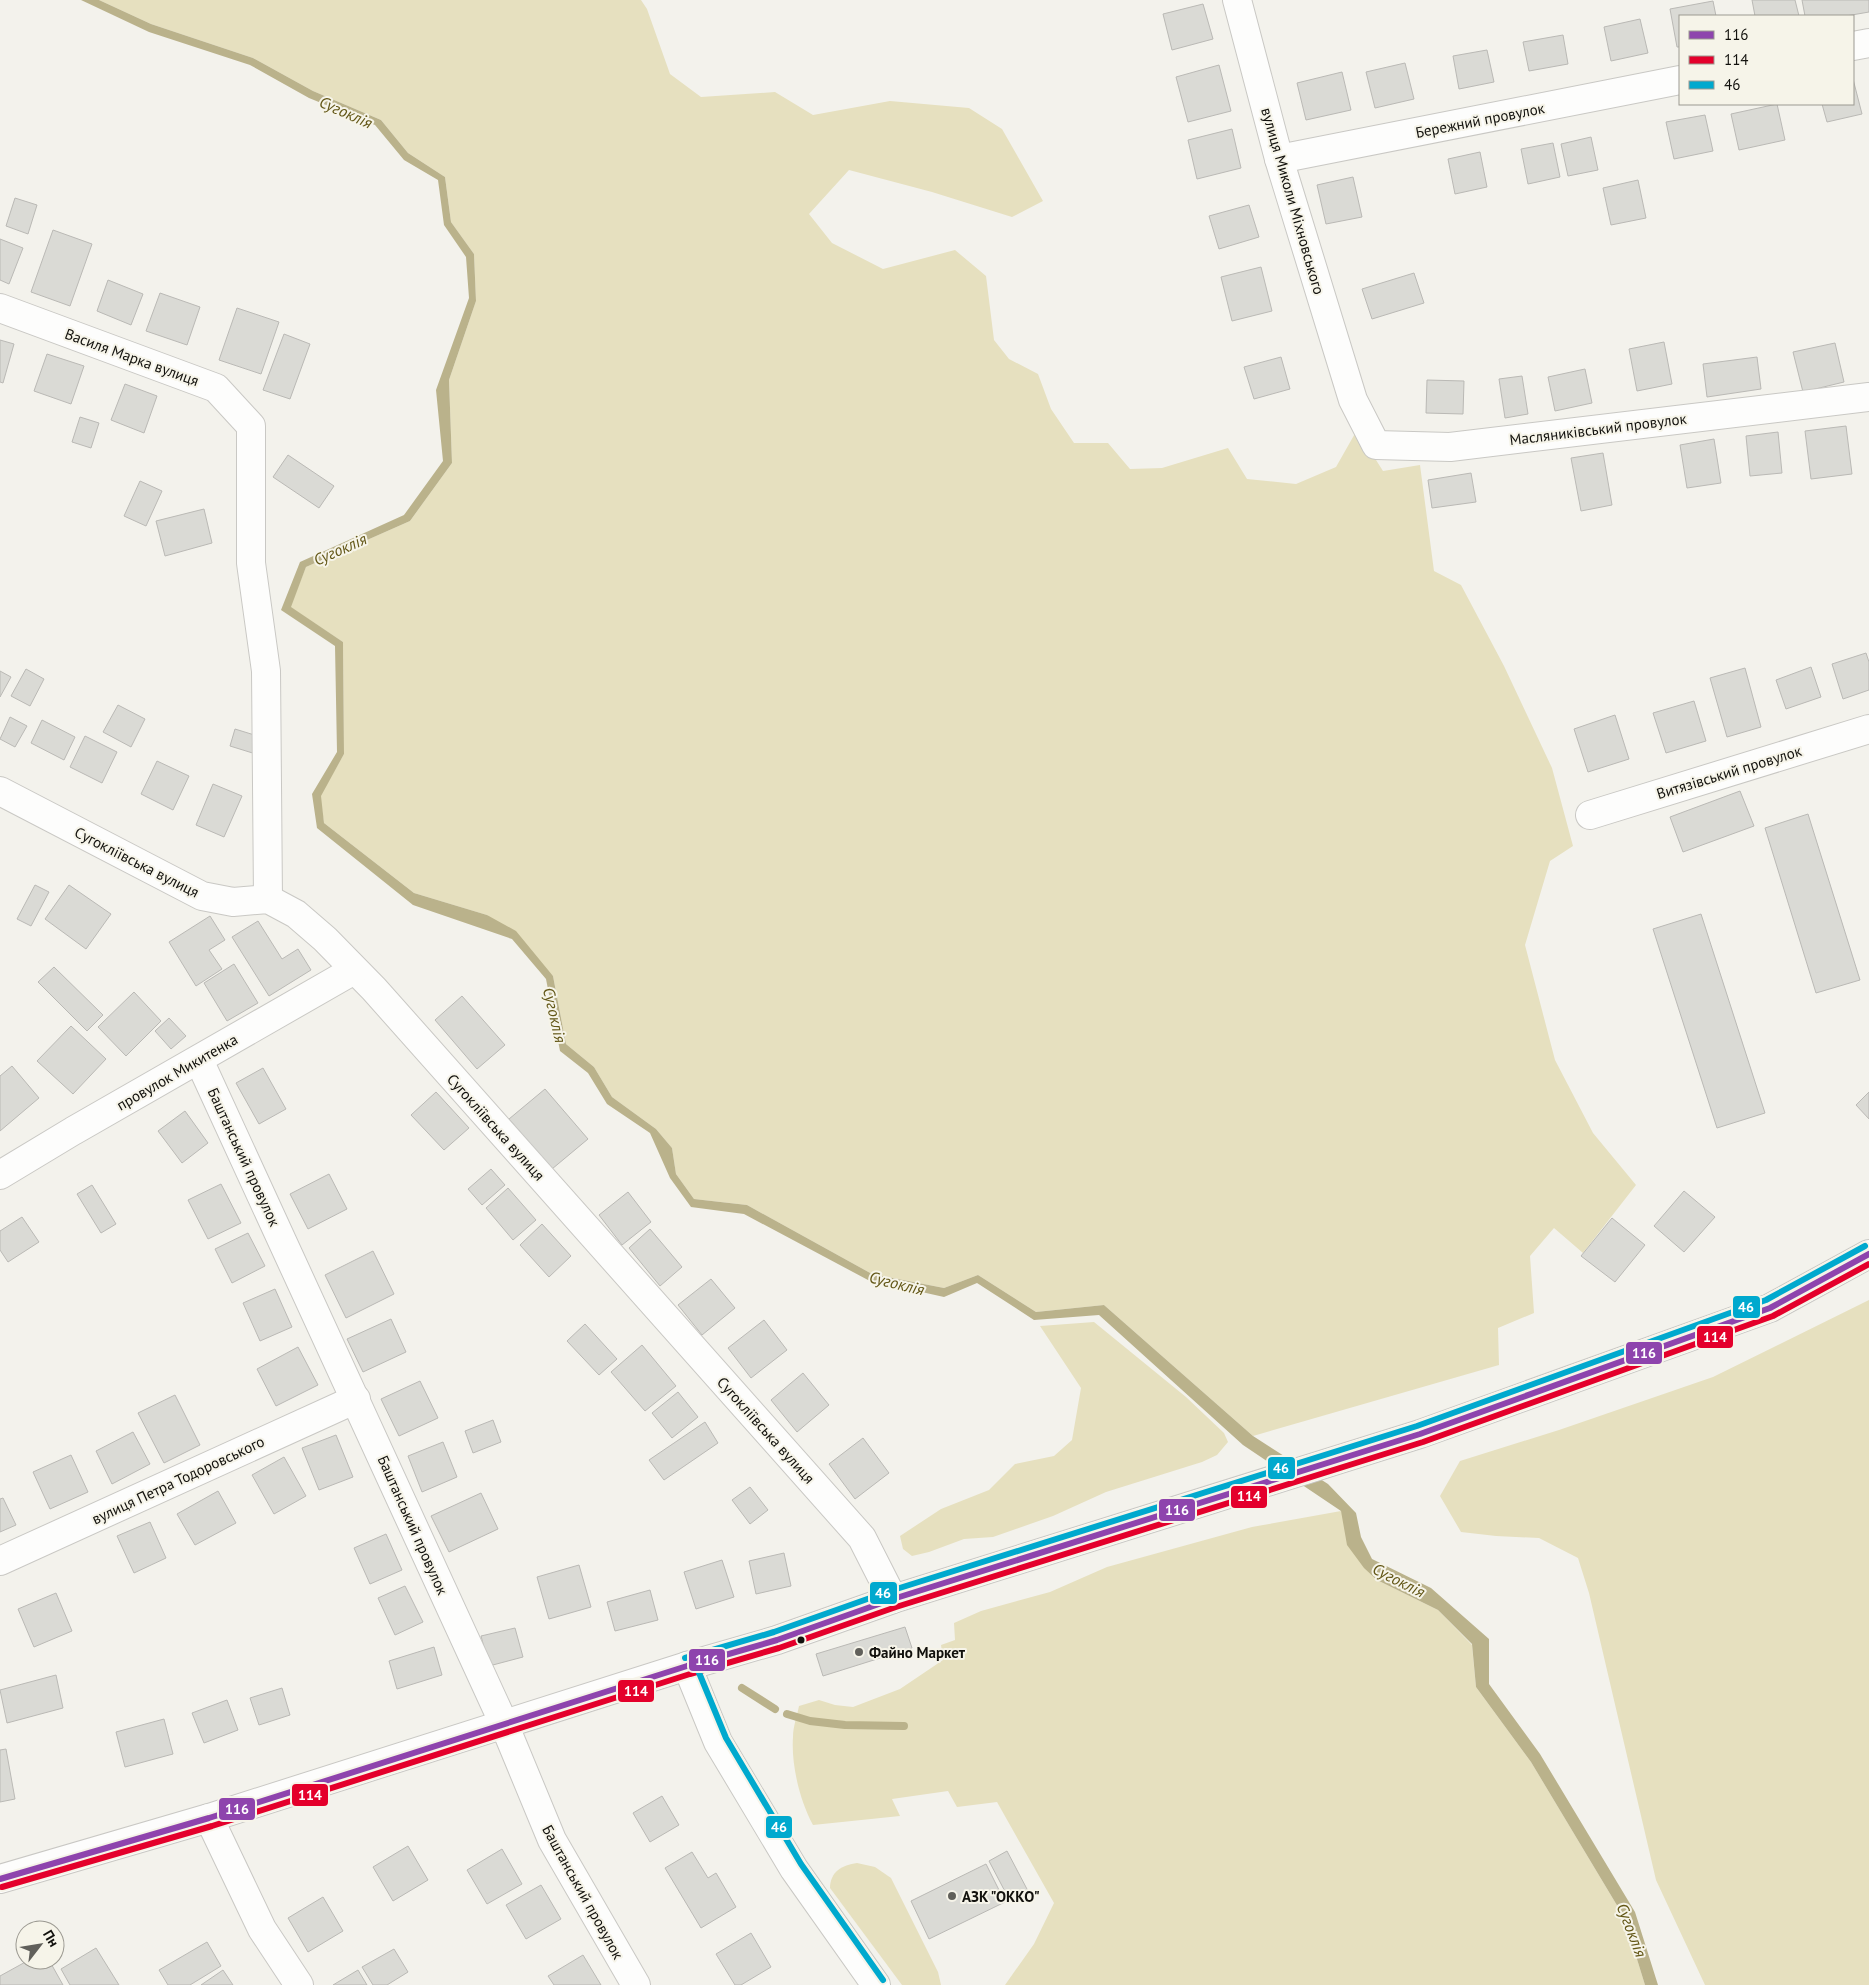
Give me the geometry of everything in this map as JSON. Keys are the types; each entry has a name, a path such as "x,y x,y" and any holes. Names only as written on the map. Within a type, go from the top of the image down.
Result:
{"street":[{"name":"вулиця Миколи Міхновського","path":"1237,0 1279,159 1353,400"},
{"path":"1854,46 1869,43"},
{"name":"Бережний провулок","path":"1279,159 1679,80"},
{"name":"Василя Марка вулиця","path":"0,308 216,388 251,426 251,563 266,671 268,899"},
{"name":"Масляниківський провулок","path":"1353,400 1376,445 1450,447 1869,397"},
{"name":"Витязівський провулок","path":"1590,815 1869,729"},
{"name":"Сугокліївська вулиця","path":"0,791 202,896 233,902 268,899 296,914 325,939 387,1004 862,1538 893,1599"},
{"name":"провулок Микитенка","path":"0,1175 354,970"},
{"name":"Баштанський провулок","path":"199,1060 504,1724 552,1840 636,1985"},
{"path":"0,1879 209,1818 687,1666 778,1640 893,1599 1420,1434 1770,1308 1869,1254"},
{"name":"вулиця Петра Тодоровського","path":"0,1561 356,1399"},
{"path":"687,1666 718,1742 794,1869 876,1985"},
{"path":"209,1818 262,1929 299,1985"}],"shaded area":[{"path":"99,0 641,0 647,9 670,74 701,97 775,92 813,115 890,101 969,108 1002,129 1043,201 1012,217 932,192 849,170 809,214 832,243 883,269 955,250 986,276 994,340 1009,359 1038,374 1051,409 1074,443 1108,443 1130,469 1162,468 1228,448 1247,479 1296,484 1336,467 1357,430 1383,471 1420,465 1434,571 1461,585 1504,666 1552,768 1573,846 1550,861 1525,945 1555,1060 1593,1133 1636,1185 1583,1253 1554,1228 1530,1256 1534,1313 1498,1328 1499,1365 1253,1436 1104,1305 1036,1312 978,1275 944,1288 872,1274 747,1205 694,1199 676,1174 672,1148 656,1129 612,1097 594,1067 566,1044 553,976 487,915 414,893 324,823 320,796 344,754 343,642 290,607 306,567 410,521 452,463 449,380 476,301 474,254 451,222 445,177 408,153 381,120 313,91 253,58 151,24"},
{"path":"1869,1300 1869,1985 1705,1985 1656,1880 1589,1593 1578,1558 1539,1538 1461,1532 1440,1496 1460,1461 1559,1430 1713,1377"},
{"path":"1094,1322 1186,1397 1224,1433 1228,1442 1217,1455 1202,1462 1106,1492 1053,1516 993,1537 964,1539 912,1556 903,1549 900,1536 941,1509 989,1490 1015,1464 1054,1456 1072,1440 1081,1388 1040,1326"},
{"path":"1341,1511 1377,1580 1438,1610 1472,1645 1476,1687 1531,1762 1624,1917 1645,1985 1005,1985 1034,1944 1054,1903 997,1802 957,1807 948,1791 892,1799 900,1816 813,1825 800,1794 793,1759 793,1733 799,1706 819,1700 835,1705 853,1707 900,1689 943,1660 941,1645 955,1640 954,1623 981,1611 1050,1592 1107,1567 1252,1527"},
{"path":"857,1863 875,1867 891,1878 938,1972 941,1985 902,1985 830,1888 832,1878 838,1870"}],"water":[{"name":"Сугоклія","path":"81,0 99,0 151,24 253,58 313,91 381,120 408,153 445,177 451,222 474,254 476,301 449,380 452,463 410,521 306,567 291,607 343,642 344,754 321,796 324,823 414,893 487,915 516,931 553,976 566,1044 594,1067 612,1097 656,1129 672,1148 676,1174 694,1199 747,1205 872,1274 944,1288 978,1275 1036,1312 1104,1305 1253,1436 1328,1484 1356,1513 1361,1537 1372,1559 1431,1588 1489,1639 1489,1684 1540,1754 1635,1912 1658,1985 1645,1985 1624,1917 1531,1762 1476,1687 1472,1644 1438,1610 1377,1580 1364,1568 1347,1545 1341,1511 1243,1445 1099,1315 1034,1320 977,1283 944,1297 868,1280 744,1214 691,1207 670,1178 650,1133 607,1104 588,1073 560,1051 546,979 512,939 413,905 317,828 312,794 337,752 335,646 281,610 300,562 404,515 443,461 436,390 469,298 466,257 444,225 438,180 404,160 375,125 309,98 250,65 149,32"}],"building":[{"path":"1752,0 1795,0 1799,15 1755,15"},
{"path":"1802,0 1869,0 1869,12 1852,15 1805,15"},
{"path":"1713,1 1716,15 1679,15 1679,47 1677,47 1670,9"},
{"path":"1203,4 1213,39 1172,50 1163,14"},
{"path":"1640,19 1648,53 1611,61 1604,27"},
{"path":"1563,35 1568,64 1529,71 1523,42"},
{"path":"1487,50 1494,82 1459,89 1453,56"},
{"path":"1405,63 1414,99 1375,108 1366,72"},
{"path":"1219,65 1231,111 1188,122 1176,77"},
{"path":"1342,72 1351,110 1306,120 1297,83"},
{"path":"1854,83 1862,114 1827,122 1822,105 1854,105"},
{"path":"1777,105 1785,140 1739,150 1731,114"},
{"path":"1705,115 1713,151 1674,159 1666,122"},
{"path":"1232,129 1241,168 1197,179 1188,140"},
{"path":"1591,137 1598,170 1568,176 1561,144"},
{"path":"1553,143 1560,177 1528,184 1521,149"},
{"path":"1480,152 1487,187 1455,194 1448,159"},
{"path":"1353,177 1362,217 1326,224 1317,185"},
{"path":"1638,180 1646,218 1611,225 1603,188"},
{"path":"15,198 37,205 28,234 6,226"},
{"path":"1249,205 1259,237 1219,249 1209,216"},
{"path":"53,230 92,244 70,306 31,292"},
{"path":"0,239 23,248 9,284 0,280"},
{"path":"1261,267 1272,311 1232,321 1221,277"},
{"path":"1414,273 1424,303 1372,319 1362,289"},
{"path":"108,280 143,294 131,325 97,311"},
{"path":"160,293 200,307 187,345 146,331"},
{"path":"237,308 279,322 261,374 219,360"},
{"path":"284,334 310,344 290,399 263,390"},
{"path":"0,340 14,344 3,383 0,382"},
{"path":"1664,342 1672,384 1637,391 1629,349"},
{"path":"1835,343 1844,382 1803,392 1793,352"},
{"path":"47,354 84,366 71,404 34,391"},
{"path":"1281,357 1290,389 1254,399 1244,367"},
{"path":"1757,357 1761,389 1707,397 1703,364"},
{"path":"1585,369 1592,403 1555,411 1548,377"},
{"path":"1522,376 1528,414 1505,418 1499,379"},
{"path":"1427,380 1464,381 1463,414 1426,413"},
{"path":"125,384 157,396 144,433 111,420"},
{"path":"80,417 99,423 91,448 72,442"},
{"path":"1846,426 1852,474 1811,479 1805,431"},
{"path":"1778,432 1782,473 1750,476 1746,436"},
{"path":"1714,439 1721,483 1687,488 1680,445"},
{"path":"1603,453 1612,505 1581,511 1571,458"},
{"path":"288,455 334,486 319,508 273,477"},
{"path":"1471,473 1476,502 1432,508 1428,480"},
{"path":"140,481 162,491 146,526 124,516"},
{"path":"204,509 212,543 165,556 156,521"},
{"path":"1866,653 1869,662 1869,690 1843,699 1832,664"},
{"path":"1811,667 1821,697 1786,709 1776,680"},
{"path":"1745,668 1761,727 1727,737 1710,678"},
{"path":"26,669 44,679 30,706 11,696"},
{"path":"0,671 11,677 0,697"},
{"path":"1694,701 1706,741 1666,753 1653,713"},
{"path":"118,705 145,719 131,747 103,732"},
{"path":"1615,715 1629,759 1588,772 1574,729"},
{"path":"10,717 27,726 15,747 0,739"},
{"path":"42,720 75,737 64,760 31,743"},
{"path":"235,729 264,738 259,755 230,746"},
{"path":"85,736 117,752 102,783 70,767"},
{"path":"157,761 189,776 173,810 141,794"},
{"path":"213,784 242,796 224,837 196,825"},
{"path":"1740,791 1754,826 1683,852 1670,817"},
{"path":"1808,814 1860,980 1816,993 1765,828"},
{"path":"35,885 49,892 31,926 17,919"},
{"path":"69,885 111,914 86,949 45,919"},
{"path":"1701,914 1765,1113 1717,1128 1653,929"},
{"path":"210,916 225,940 209,950 222,969 196,986 169,942"},
{"path":"258,921 282,959 298,949 311,970 269,996 232,937"},
{"path":"234,964 258,1003 227,1021 204,983"},
{"path":"54,967 103,1015 87,1031 38,982"},
{"path":"134,992 161,1021 126,1056 98,1027"},
{"path":"462,996 505,1045 477,1069 435,1020"},
{"path":"169,1018 186,1036 171,1049 155,1031"},
{"path":"71,1026 106,1059 73,1094 37,1061"},
{"path":"12,1066 39,1098 0,1131 0,1076"},
{"path":"263,1068 286,1109 259,1124 236,1083"},
{"path":"545,1089 588,1139 552,1169 509,1119"},
{"path":"436,1092 469,1128 444,1150 411,1115"},
{"path":"1869,1092 1869,1119 1856,1105"},
{"path":"185,1111 208,1143 182,1163 158,1131"},
{"path":"491,1169 505,1185 482,1205 468,1189"},
{"path":"329,1174 347,1209 308,1229 290,1194"},
{"path":"221,1184 241,1223 208,1239 188,1200"},
{"path":"92,1185 116,1224 101,1233 77,1194"},
{"path":"508,1188 536,1220 513,1240 486,1208"},
{"path":"1684,1191 1715,1217 1684,1252 1654,1226"},
{"path":"628,1192 651,1222 622,1245 599,1215"},
{"path":"22,1217 39,1242 8,1262 0,1250 0,1231"},
{"path":"1612,1218 1645,1245 1615,1282 1581,1256"},
{"path":"542,1224 571,1256 549,1277 520,1245"},
{"path":"650,1229 682,1267 660,1286 629,1248"},
{"path":"248,1233 265,1266 232,1283 215,1249"},
{"path":"373,1251 394,1294 346,1318 325,1275"},
{"path":"711,1279 735,1308 702,1335 678,1305"},
{"path":"275,1289 292,1327 260,1341 243,1303"},
{"path":"391,1319 406,1352 363,1372 347,1339"},
{"path":"764,1320 787,1350 751,1378 728,1348"},
{"path":"585,1324 617,1359 599,1375 567,1341"},
{"path":"642,1345 676,1386 645,1411 611,1372"},
{"path":"298,1347 318,1385 276,1406 257,1369"},
{"path":"803,1373 829,1405 797,1432 771,1400"},
{"path":"420,1381 438,1418 399,1436 381,1399"},
{"path":"678,1392 698,1417 672,1438 652,1413"},
{"path":"175,1395 200,1445 164,1463 138,1413"},
{"path":"493,1420 501,1442 473,1453 465,1431"},
{"path":"705,1422 718,1443 664,1480 649,1460"},
{"path":"133,1432 150,1464 112,1484 96,1451"},
{"path":"336,1435 353,1477 319,1490 302,1448"},
{"path":"863,1438 889,1473 855,1499 829,1464"},
{"path":"443,1442 457,1477 422,1492 408,1456"},
{"path":"71,1455 88,1492 50,1509 33,1472"},
{"path":"284,1457 306,1496 274,1514 252,1475"},
{"path":"750,1487 768,1510 750,1524 732,1500"},
{"path":"218,1491 236,1523 195,1545 177,1514"},
{"path":"481,1493 498,1529 449,1552 431,1516"},
{"path":"3,1498 16,1525 0,1532 0,1499"},
{"path":"150,1522 166,1558 134,1573 117,1536"},
{"path":"386,1534 402,1570 370,1584 354,1548"},
{"path":"784,1553 791,1586 756,1594 749,1561"},
{"path":"722,1560 734,1597 696,1609 684,1572"},
{"path":"579,1565 591,1607 549,1619 537,1577"},
{"path":"405,1586 423,1622 395,1635 378,1598"},
{"path":"650,1590 658,1620 615,1631 607,1602"},
{"path":"56,1593 72,1631 34,1647 18,1609"},
{"path":"905,1627 912,1648 823,1676 816,1654"},
{"path":"515,1628 523,1657 489,1666 481,1636"},
{"path":"434,1647 442,1675 397,1689 389,1661"},
{"path":"56,1675 63,1708 7,1723 0,1690"},
{"path":"282,1688 290,1715 259,1725 250,1698"},
{"path":"227,1700 238,1730 204,1743 192,1713"},
{"path":"164,1719 173,1754 125,1767 116,1732"},
{"path":"6,1749 15,1799 0,1802 0,1750"},
{"path":"662,1796 679,1825 650,1842 633,1813"},
{"path":"408,1846 428,1880 393,1901 373,1867"},
{"path":"502,1849 522,1884 487,1904 467,1870"},
{"path":"1007,1851 1028,1891 1010,1901 989,1861"},
{"path":"692,1852 708,1878 716,1873 736,1907 701,1928 665,1868"},
{"path":"986,1864 1005,1902 929,1939 911,1901"},
{"path":"541,1885 561,1919 526,1939 506,1905"},
{"path":"323,1897 343,1931 308,1952 288,1918"},
{"path":"751,1933 771,1967 741,1985 735,1985 716,1954"},
{"path":"207,1942 221,1966 190,1985 168,1985 159,1970"},
{"path":"96,1948 119,1985 70,1985 62,1970 65,1970 65,1967"},
{"path":"394,1949 408,1972 387,1985 373,1985 362,1967"},
{"path":"583,1955 601,1985 554,1985 548,1976"},
{"path":"15,1968 15,1970 55,1970 63,1985 0,1985 0,1976"},
{"path":"223,1970 233,1985 201,1985"},
{"path":"358,1970 367,1985 333,1985"}],"waterway":[{"path":"742,1688 775,1709"},
{"path":"787,1714 810,1721 845,1725 904,1726"}],"transit line":[{"name":"46","path":"685,1658 774,1632 890,1591 1417,1426 1766,1300 1865,1246"},
{"name":"116","path":"0,1879 209,1818 687,1666 777,1640 893,1599 1420,1434 1770,1308 1869,1254"},
{"name":"114","path":"2,1887 212,1826 690,1674 779,1648 896,1607 1423,1442 1773,1316 1869,1264"},
{"name":"46","path":"695,1663 726,1738 801,1864 883,1980"}],"place":[{"name":"Файно Маркет","path":"859,1652"},
{"name":"АЗК \"ОККО\"","path":"952,1896"}]}
